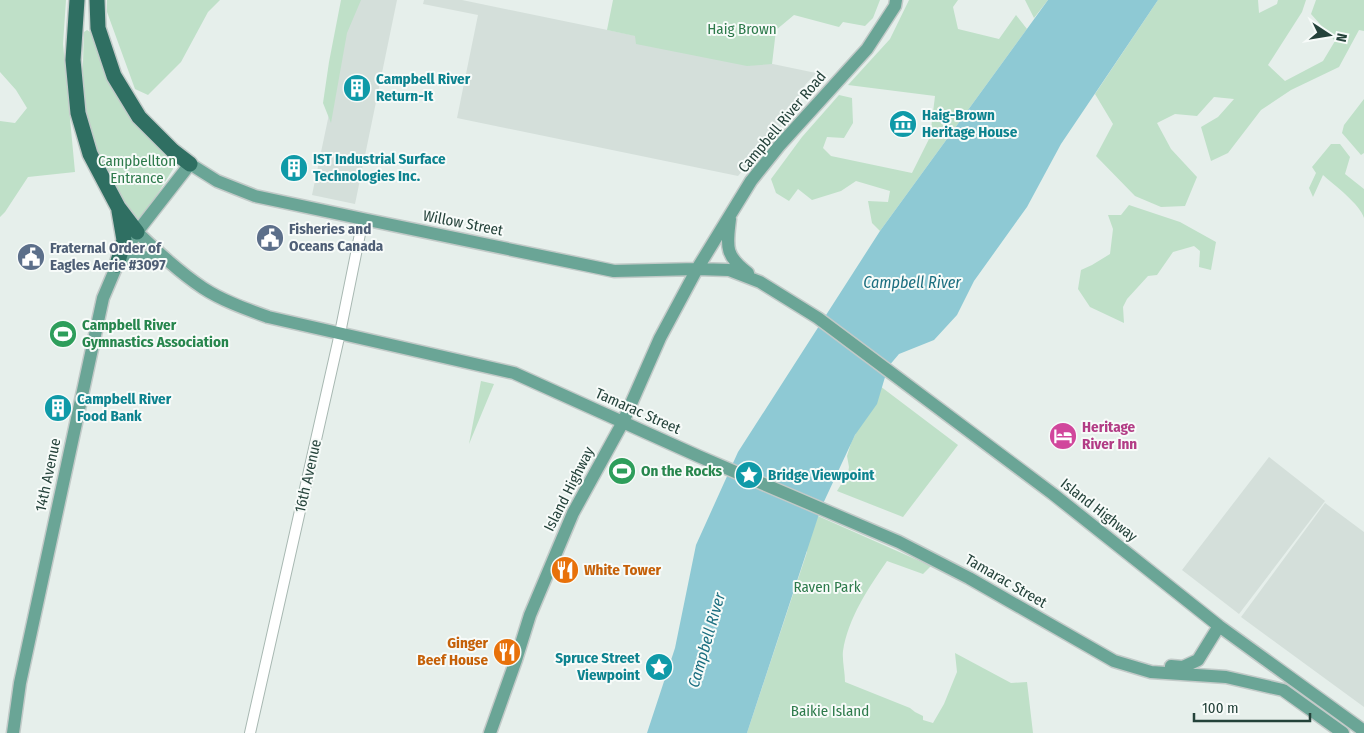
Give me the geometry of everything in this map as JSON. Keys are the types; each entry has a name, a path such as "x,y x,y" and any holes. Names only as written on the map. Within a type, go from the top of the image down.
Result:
{"highway":[{"path":"77,0 73,60 78,113 90,154 118,207 137,232"},
{"path":"96,0 98,28 114,76 139,117 173,151 190,164"},
{"path":"117,265 124,240 118,207"}],"main road":[{"name":"Campbell River Road","path":"696,269 751,181 779,146 868,49 895,6 896,0"},
{"name":"Willow Street","path":"190,164 217,181 256,196 614,271 729,270 760,282 814,315"},
{"path":"137,232 190,164"},
{"path":"730,215 727,246 735,263 760,282"},
{"name":"Tamarac Street","path":"137,232 162,256 204,288 238,305 268,317 514,372 623,422 899,542 969,578 1114,662"},
{"name":"14th Avenue","path":"13,733 20,683 103,298 117,265 137,232"},
{"path":"117,265 138,258 162,256"},
{"name":"Island Highway","path":"490,733 530,615 573,513 623,422 660,338 696,269"},
{"name":"Island Highway","path":"814,315 1053,494 1219,626 1364,731"},
{"path":"1114,662 1183,667 1198,660 1219,626"},
{"path":"1114,662 1151,672 1226,677 1283,690 1343,733"}],"street":[{"name":"16th Avenue","path":"250,733 340,333 363,219"}],"shaded area":[{"path":"353,0 397,0 355,204 312,195"},
{"path":"424,0 462,0 816,73 805,85 787,120 738,176 457,118 478,15 423,4"},
{"path":"1269,457 1325,501 1239,614 1182,570"},
{"path":"1325,503 1364,532 1364,707 1241,617"}],"green space":[{"path":"0,0 66,0 63,44 75,172 28,177 0,217 0,121 15,123 27,108 16,90 0,72"},
{"path":"107,0 220,0 208,12 181,62 148,95 135,89 107,12"},
{"path":"341,0 361,0 347,33 331,123 323,103"},
{"name":"Haig Brown","path":"613,0 880,0 873,18 865,26 843,22 839,27 794,15 776,30 772,64 747,66 636,44 635,36 607,30"},
{"path":"909,0 958,0 953,7 958,29 999,39 1016,15 1027,29 880,231 872,223 868,201 888,202 890,191 856,181 841,191 812,200 798,189 789,201 776,193 771,179 802,137 839,95 852,98 853,123 844,138 827,137 823,148 831,156 912,173 930,137 935,96 848,85 890,39"},
{"path":"1025,0 1048,0 1034,18"},
{"path":"1158,0 1258,0 1259,13 1277,4 1278,0 1306,0 1302,12 1268,65 1285,81 1323,61 1335,41 1311,14 1316,0 1364,0 1364,31 1359,30 1339,67 1291,90 1261,110 1228,153 1211,161 1201,127 1218,117 1234,99 1214,97 1197,116 1175,114 1157,123 1171,149 1197,177 1185,206 1161,207 1135,196 1096,156 1113,124 1095,94"},
{"name":"Campbellton Entrance","path":"87,30 92,33 108,77 124,108 166,157 173,169 144,216 137,220 132,216 110,183 86,125 82,92 84,32"},
{"path":"1364,99 1364,153 1361,155 1342,133 1344,125"},
{"path":"1331,144 1340,144 1350,157 1345,174 1364,189 1364,218 1352,201 1323,175 1313,197 1309,188 1316,173 1312,167"},
{"path":"1129,205 1180,222 1216,242 1211,270 1199,267 1200,251 1194,246 1173,252 1157,275 1148,276 1127,299 1123,307 1124,323 1090,307 1078,289 1081,270 1110,254 1113,229 1108,215 1121,215"},
{"path":"481,381 494,384 469,444"},
{"path":"880,386 958,445 903,517 837,491 848,473 847,456 851,443"},
{"path":"818,516 931,566 923,574 887,561 866,592 849,627 843,651 845,682 910,708 923,716 923,720 933,723 944,704 957,672 955,653 1011,683 1027,682 1033,733 747,733"}],"water":[{"name":"Campbell River","path":"1048,0 1158,0 1061,144 1027,207 974,281 957,315 934,340 899,354 888,367 877,404 855,435 821,508 747,733 647,733 675,648 696,545 738,452 880,231"}],"place":[{"name":"Campbell River Return-It","path":"357,88"},
{"name":"Haig-Brown Heritage House","path":"903,124"},
{"name":"IST Industrial Surface Technologies Inc.","path":"294,168"},
{"name":"Fisheries and Oceans Canada","path":"270,238"},
{"name":"Fraternal Order of Eagles Aerie #3097","path":"31,257"},
{"name":"Campbell River Gymnastics Association","path":"63,334"},
{"name":"Campbell River Food Bank","path":"58,408"},
{"name":"Heritage River Inn","path":"1063,436"},
{"name":"On the Rocks","path":"622,471"},
{"name":"Bridge Viewpoint","path":"749,475"},
{"name":"White Tower","path":"565,570"},
{"name":"Ginger Beef House","path":"507,652"},
{"name":"Spruce Street Viewpoint","path":"659,667"}],"park label":[{"name":"Raven Park","path":"827,587"},
{"name":"Baikie Island","path":"830,711"}]}
